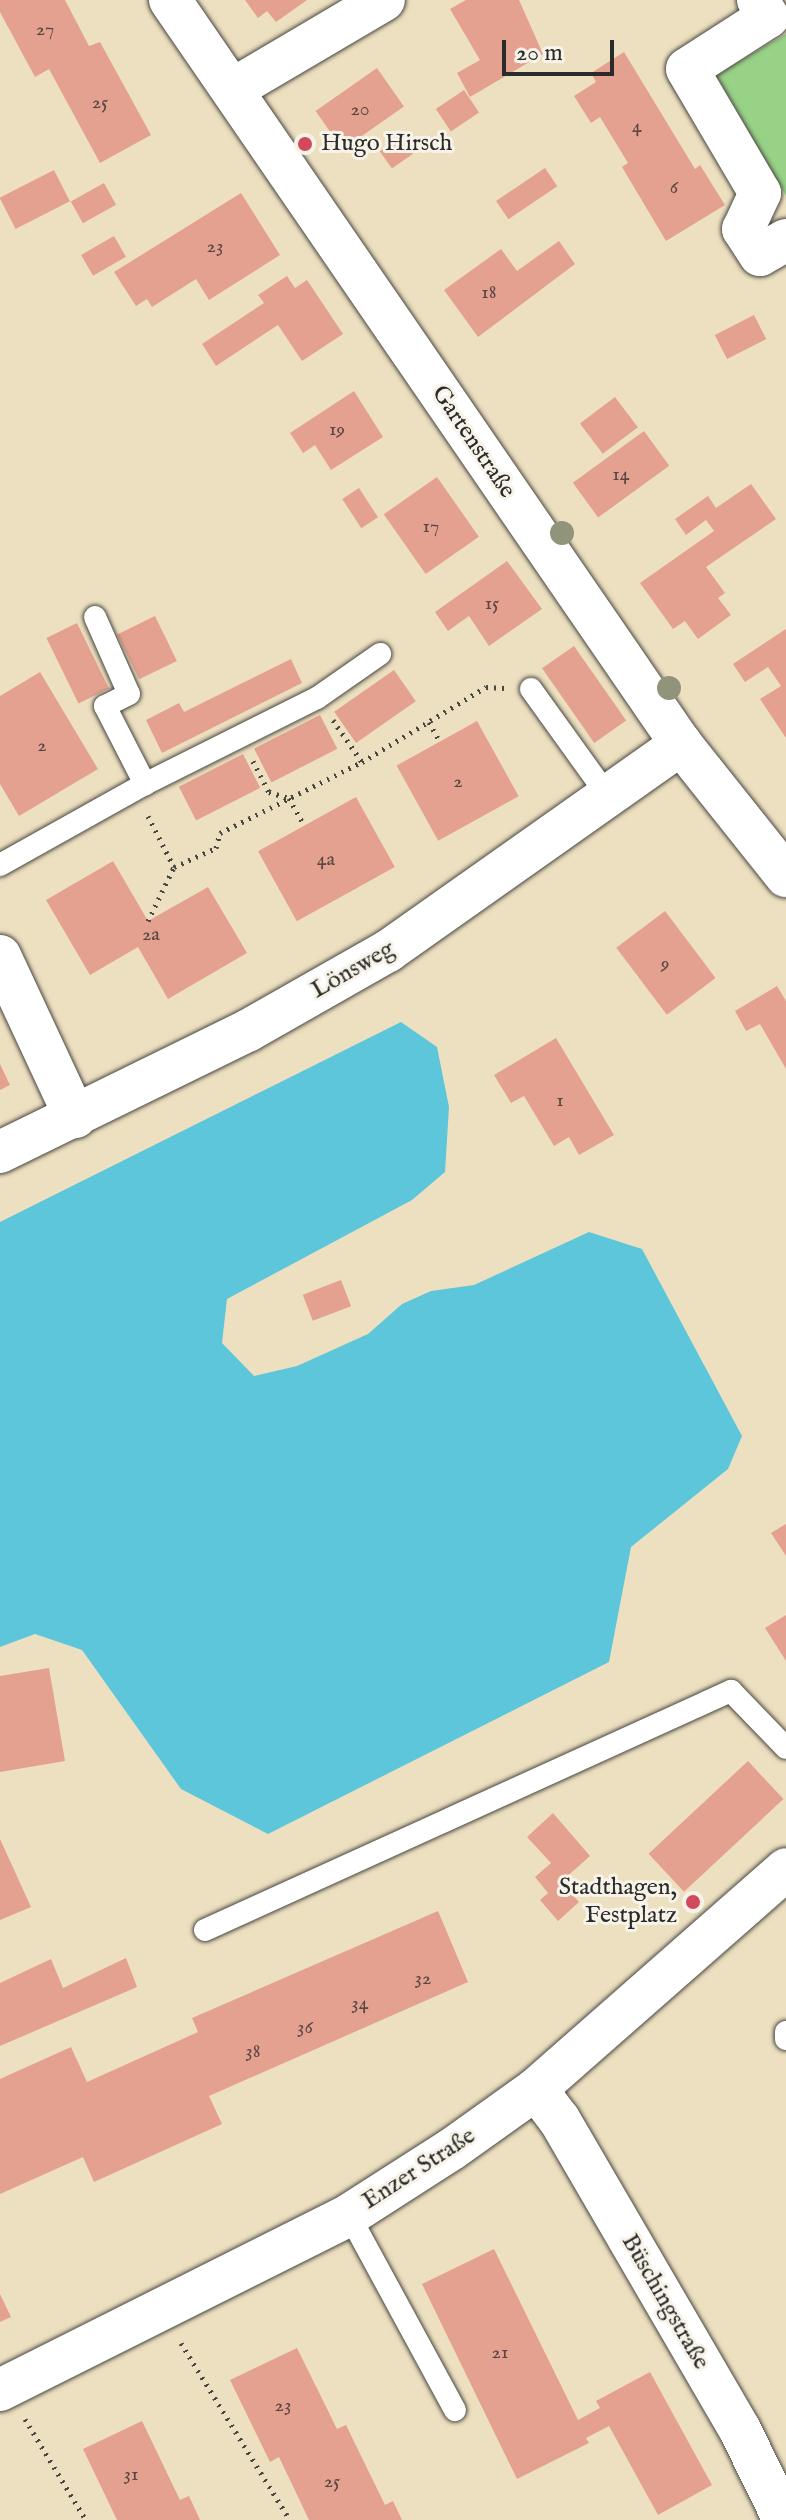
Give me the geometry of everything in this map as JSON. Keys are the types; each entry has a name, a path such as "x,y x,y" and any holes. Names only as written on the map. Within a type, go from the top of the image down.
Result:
{"street":[{"name":"Gartenstraße","path":"170,0 681,744 786,876"},
{"path":"233,89 384,0"},
{"path":"758,0 768,17 687,69 760,193 743,229 760,255 786,240"},
{"name":"Lönsweg","path":"0,1152 249,1030 388,951 681,744"},
{"path":"0,956 75,1117"},
{"name":"Enzer Straße","path":"3,2389 349,2215 536,2089 786,1869"},
{"name":"Büschingstraße","path":"536,2089 559,2119 740,2430 784,2520"}],"lane":[{"path":"95,617 129,694 105,706 140,787"},
{"path":"0,865 140,787 317,698 380,654"},
{"path":"531,689 608,796"},
{"path":"205,1930 731,1691 786,1748"},
{"path":"786,2032 786,2039"},
{"path":"349,2215 455,2410"}],"path":[{"path":"148,921 174,867 216,848 220,833 362,762 486,687 531,689"},
{"path":"317,698 362,762"},
{"path":"429,722 440,742"},
{"path":"240,736 269,792 289,798 304,825"},
{"path":"140,787 174,867"},
{"path":"162,2311 290,2520"},
{"path":"3,2389 86,2520"}],"green space":[{"path":"786,34 786,196 716,75"}],"water":[{"path":"401,1022 437,1047 449,1107 445,1172 412,1200 227,1299 222,1343 254,1376 297,1366 368,1334 402,1304 431,1291 474,1285 589,1232 642,1249 742,1436 728,1469 631,1547 609,1662 268,1834 181,1789 82,1650 35,1634 0,1647 0,1222"}],"building":[{"path":"0,0 65,0 89,46 100,42 151,135 100,163 49,69 35,77 0,12"},
{"path":"245,0 307,0 276,22 267,11 258,18"},
{"path":"466,0 519,0 543,54 470,97 457,73 480,60 450,9"},
{"path":"624,52 695,169 700,165 725,205 666,241 622,167 628,163 600,117 591,123 574,96 596,82 591,73"},
{"path":"377,68 404,107 343,150 316,111"},
{"path":"464,90 479,112 451,131 436,109"},
{"path":"406,133 418,150 392,169 380,151"},
{"path":"545,168 557,186 508,219 496,201"},
{"path":"54,170 70,201 16,229 0,198"},
{"path":"104,183 116,205 83,223 71,201"},
{"path":"241,193 280,255 209,300 196,279 152,307 147,299 136,306 114,272"},
{"path":"114,236 126,257 93,276 81,255"},
{"path":"559,241 575,264 478,337 444,290 501,249 517,271"},
{"path":"287,276 295,288 307,280 343,334 302,361 278,325 216,366 202,344 264,303 258,295"},
{"path":"754,315 766,339 727,359 715,335"},
{"path":"354,391 383,437 331,470 315,445 303,453 290,433"},
{"path":"615,397 638,427 603,454 580,423"},
{"path":"644,431 669,466 598,518 573,483"},
{"path":"437,477 479,537 426,574 384,514"},
{"path":"751,484 776,519 706,567 725,593 718,598 731,615 698,639 685,621 673,629 640,583 714,531 706,520 686,535 675,519 708,496 716,508"},
{"path":"359,488 378,517 361,528 342,499"},
{"path":"507,561 542,609 489,646 469,616 448,631 435,612"},
{"path":"155,616 177,661 139,679 117,634"},
{"path":"77,623 109,689 78,704 46,638"},
{"path":"786,629 786,738 760,699 781,686 768,667 745,682 733,664"},
{"path":"574,646 626,721 594,743 542,668"},
{"path":"291,659 302,683 162,753 146,720 179,703 184,712"},
{"path":"394,670 416,701 356,743 334,712"},
{"path":"40,672 98,769 19,816 0,784 0,696"},
{"path":"320,715 337,749 271,782 254,749"},
{"path":"477,721 519,796 438,841 397,766"},
{"path":"243,754 260,788 196,821 179,787"},
{"path":"356,797 395,867 297,921 258,851"},
{"path":"113,861 148,921 208,887 247,953 168,999 138,947 90,975 46,900"},
{"path":"665,911 716,978 667,1015 616,948"},
{"path":"777,986 786,1001 786,1069 760,1024 746,1031 735,1011"},
{"path":"556,1038 614,1135 579,1155 569,1137 554,1146 524,1096 511,1103 494,1075"},
{"path":"0,1064 10,1085 0,1090"},
{"path":"341,1280 351,1306 313,1321 303,1295"},
{"path":"786,1524 786,1556 771,1533"},
{"path":"786,1615 786,1661 765,1628"},
{"path":"49,1668 65,1761 0,1772 0,1676"},
{"path":"748,1761 783,1799 684,1892 649,1854"},
{"path":"553,1813 590,1856 561,1882 579,1902 558,1921 540,1900 548,1893 535,1877 551,1863 527,1837"},
{"path":"0,1839 31,1907 0,1920"},
{"path":"438,1911 468,1982 209,2096 222,2124 94,2182 83,2157 0,2194 0,2079 71,2047 87,2082 198,2032 192,2018"},
{"path":"126,1958 137,1987 0,2046 0,1983 51,1959 63,1988"},
{"path":"494,2249 578,2420 600,2408 596,2401 650,2372 712,2485 658,2515 609,2426 586,2438 589,2443 517,2479 422,2284"},
{"path":"0,2294 11,2317 0,2322"},
{"path":"297,2348 337,2429 346,2425 385,2505 393,2501 402,2520 309,2520 279,2457 270,2462 230,2380"},
{"path":"142,2421 180,2500 189,2496 200,2520 117,2520 83,2449"}],"place":[{"name":"Hugo Hirsch","path":"305,144"},
{"name":"Stadthagen, Festplatz","path":"693,1902"}]}
